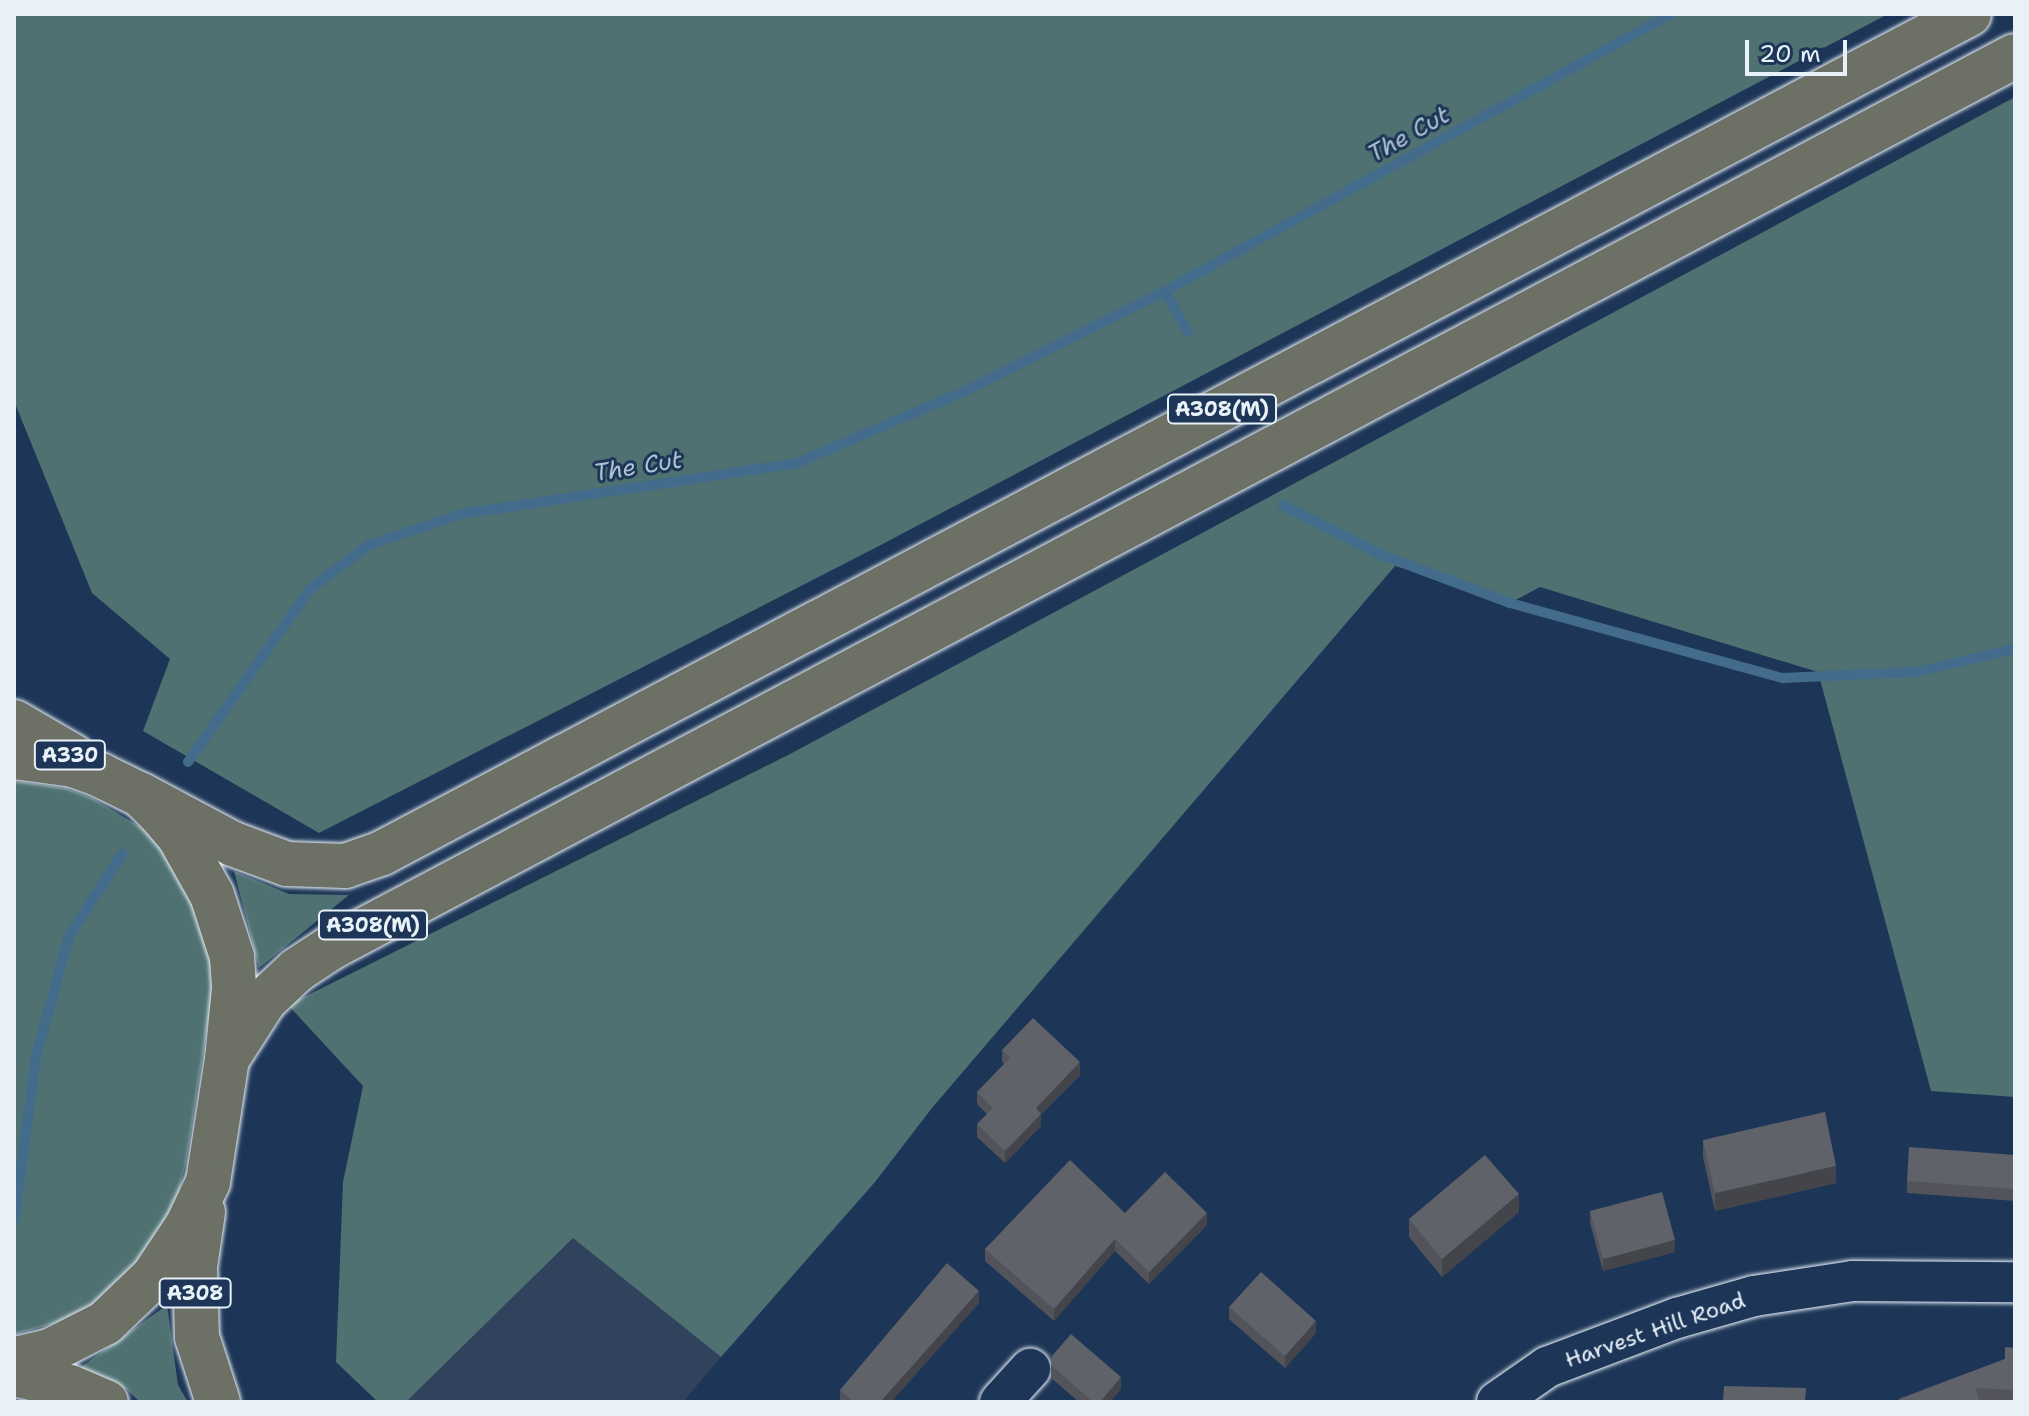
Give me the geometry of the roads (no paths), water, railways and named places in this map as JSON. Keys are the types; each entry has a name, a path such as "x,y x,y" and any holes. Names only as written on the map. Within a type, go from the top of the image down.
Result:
{"main road":[{"name":"A308(M)","path":"134,791 233,844 287,864 345,866 382,853 1969,14"},
{"name":"A308(M)","path":"227,1059 265,1000 297,970 332,947 2015,56"},
{"name":"A330","path":"14,722 134,791"},
{"path":"14,757 73,765 134,791 186,847 212,895 224,925 234,989 227,1059 208,1182 173,1250 131,1302 77,1339 50,1351 14,1359"},
{"name":"A308","path":"208,1182 194,1290 197,1337 218,1402"},
{"path":"14,1374 70,1387 106,1402"}],"street":[{"name":"Harvest Hill Road","path":"1497,1402 1547,1367 1677,1318 1754,1296 1853,1281 2015,1282"},
{"path":"1000,1402 1030,1369"}],"waterway":[{"name":"The Cut","path":"188,762 310,589 369,545 461,514 797,463 967,390 1165,291 1671,14"},
{"name":"The Cut","path":"1165,291 1187,331"},
{"path":"1283,505 1379,554 1510,603 1783,678 1916,672 2015,649"},
{"name":"The Cut","path":"14,1222 36,1057 69,936 122,854"}]}
